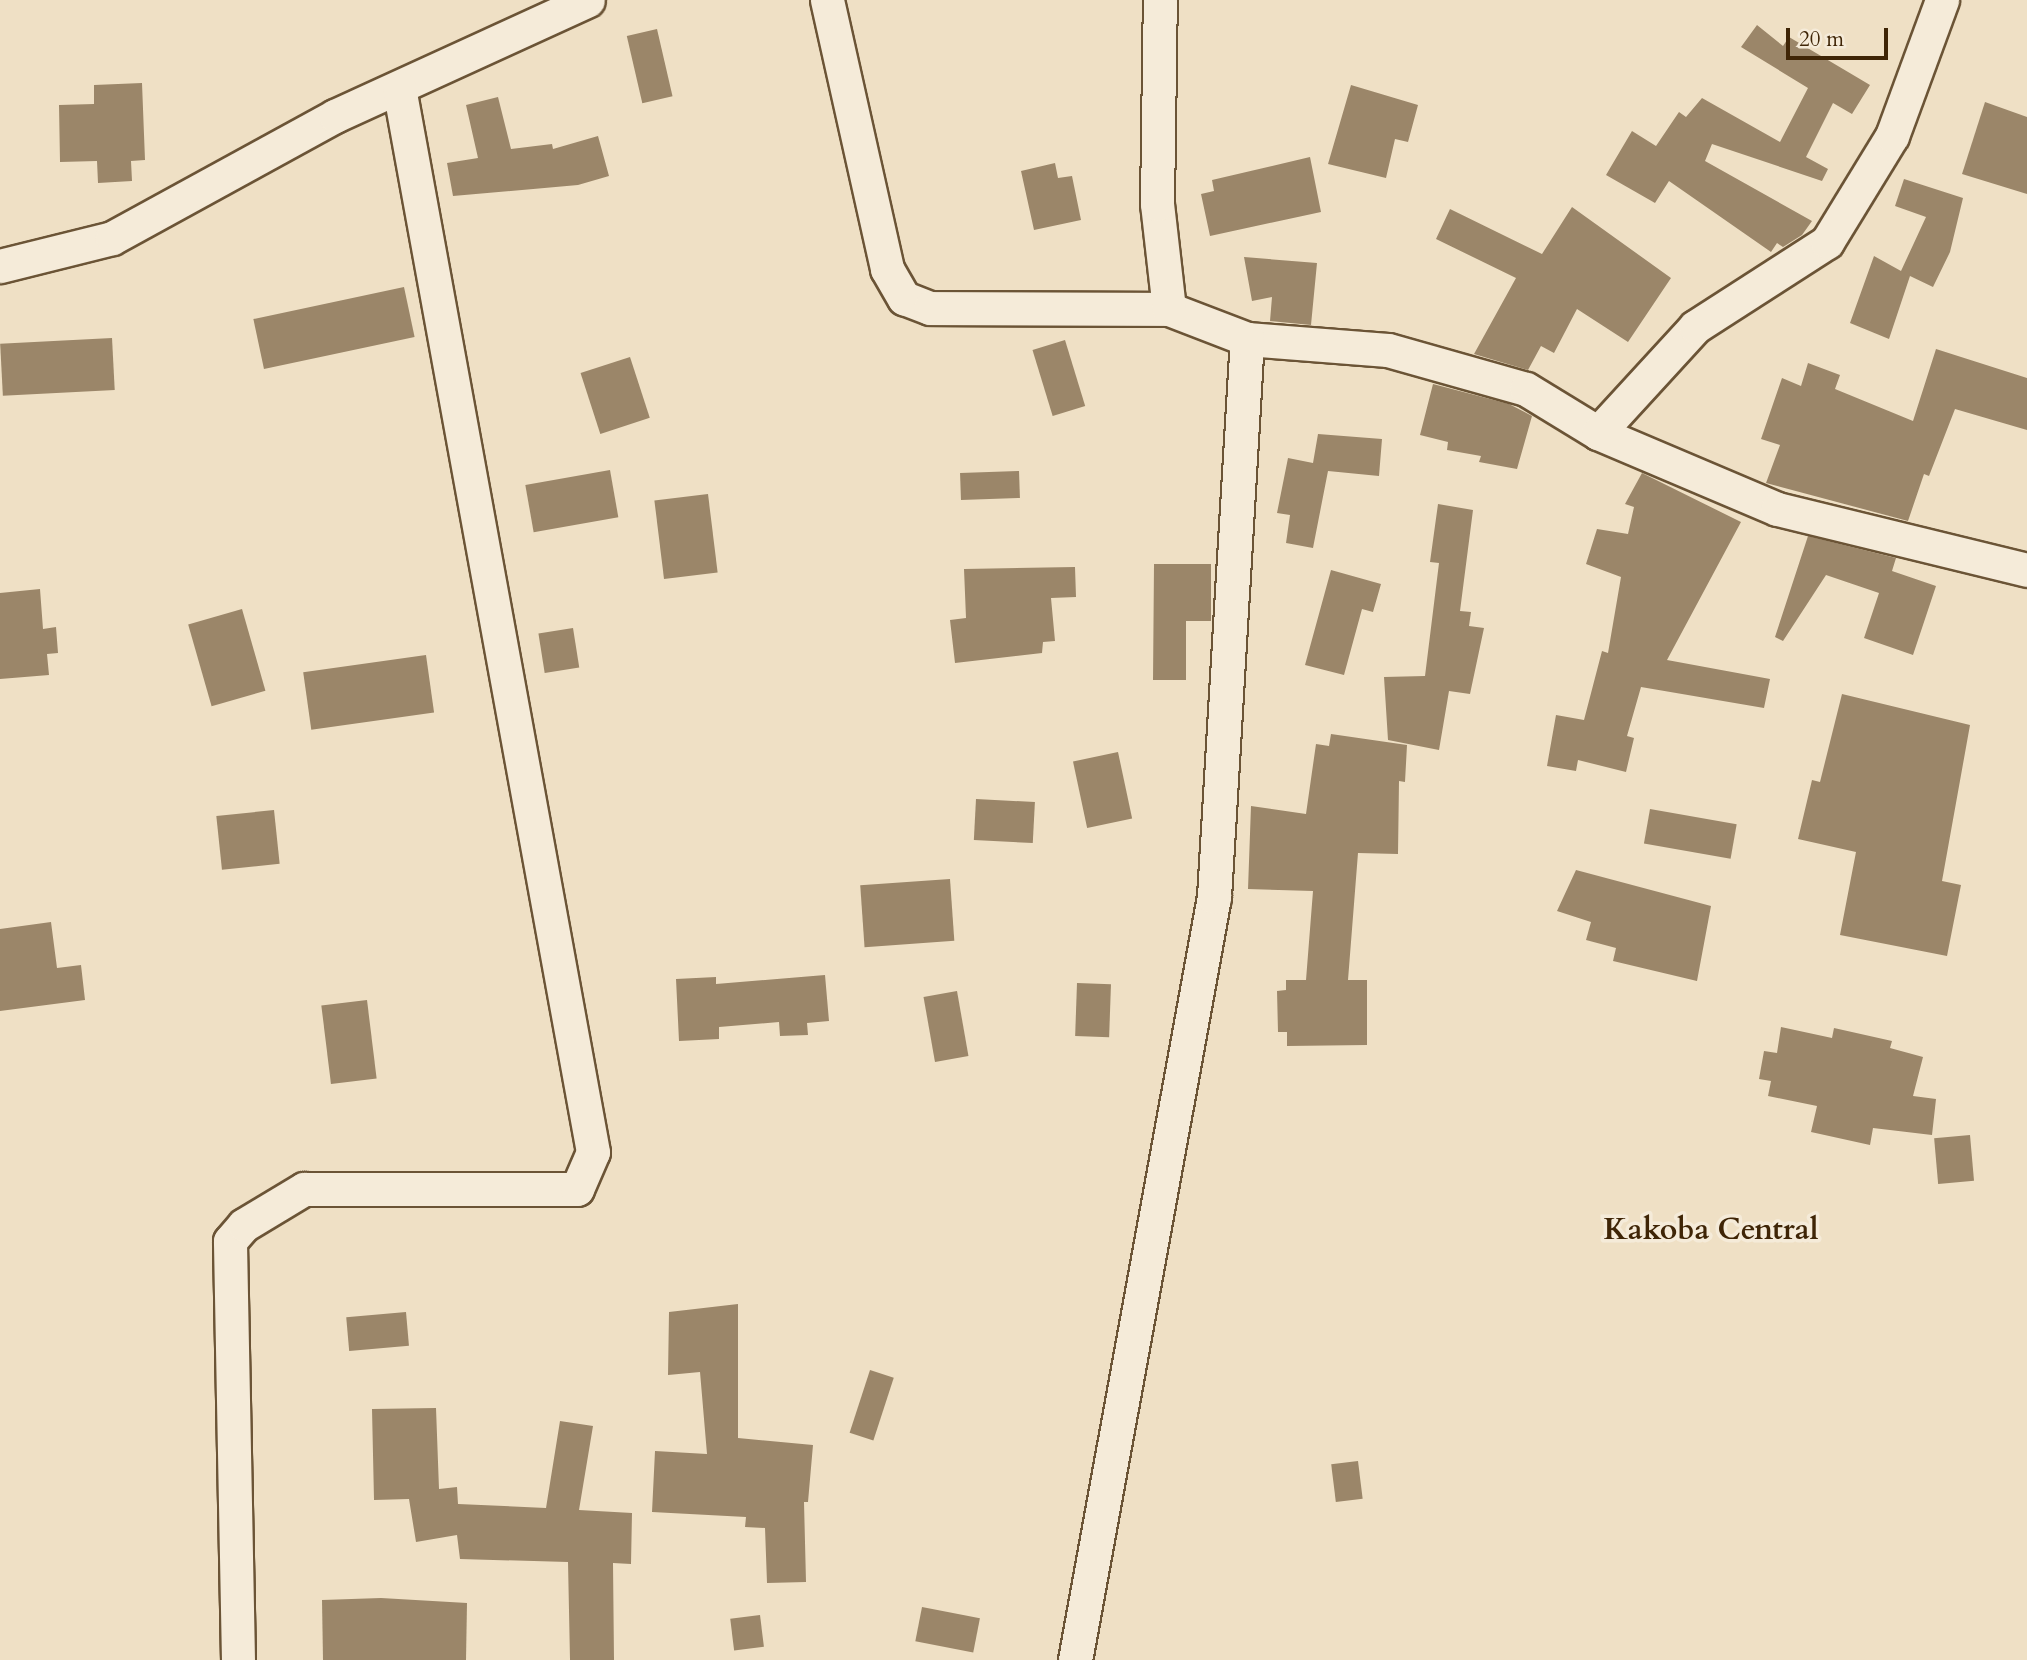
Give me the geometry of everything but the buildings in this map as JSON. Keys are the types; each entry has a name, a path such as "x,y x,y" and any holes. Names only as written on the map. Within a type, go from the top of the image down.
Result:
{"street":[{"path":"0,266 112,238 335,116 588,0"},
{"path":"827,0 887,269 904,299 930,308 1169,309 1247,339 1388,350 1526,389 1598,433 1777,509 2027,570"},
{"path":"1160,0 1157,204 1169,309"},
{"path":"1598,433 1695,327 1827,242 1892,136 1942,0"},
{"path":"238,1660 230,1241 244,1225 304,1189 577,1189 593,1152 399,88"},
{"path":"1075,1660 1214,897 1247,339"}],"district":[{"name":"Kakoba Central","path":"1711,1230"}]}
